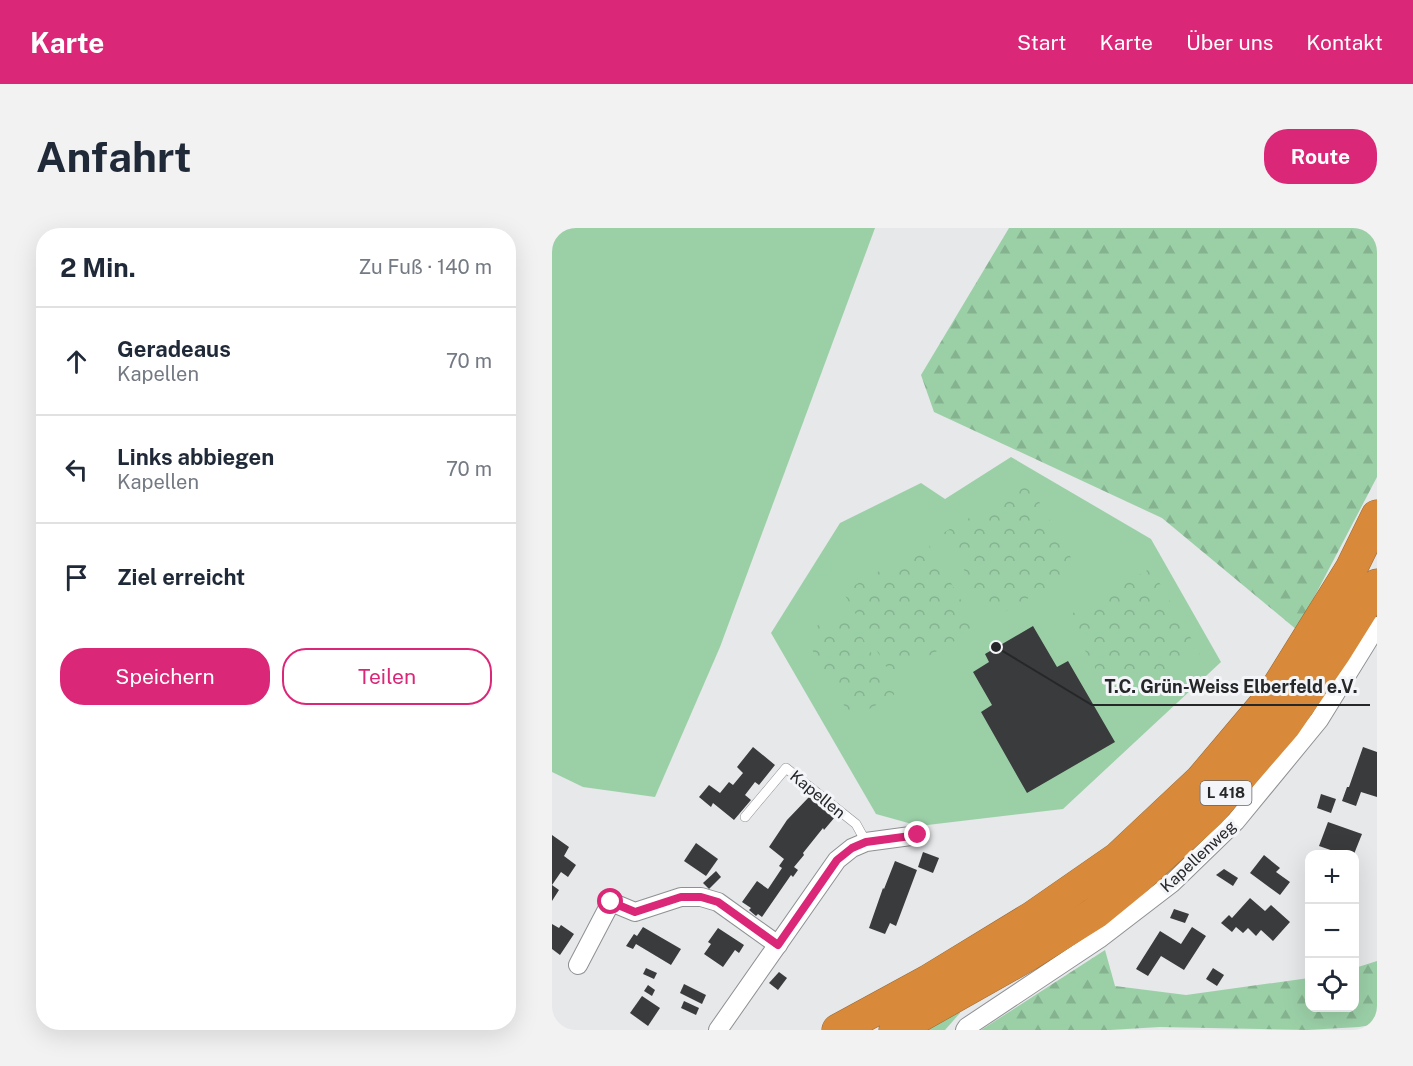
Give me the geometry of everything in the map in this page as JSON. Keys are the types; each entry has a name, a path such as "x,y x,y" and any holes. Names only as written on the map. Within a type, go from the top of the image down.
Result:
{"highway":[{"name":"L 418","path":"838,1030 928,981 1033,917 1118,858 1193,788 1272,696 1351,569 1377,516"},
{"name":"L 418","path":"895,1030 1028,955 1095,913 1139,877 1209,813 1285,725 1377,585"}],"street":[{"name":"Kapellenweg","path":"965,1030 1099,939 1163,890 1236,821 1319,720 1377,626"},
{"path":"718,1030 837,860 852,848 866,842 918,835"},
{"path":"578,965 611,902 635,912 681,897 701,897 718,902 778,945"}],"lane":[{"name":"Kapellen","path":"745,817 786,768 856,824 866,842"}],"green space":[{"path":"552,228 875,228 720,647 655,797 583,787 552,772"},
{"path":"1009,228 1377,228 1377,477 1297,630 1162,518 934,412 921,375"},
{"path":"1011,457 1151,539 1221,662 1063,809 919,826 876,814 771,633 840,523 921,483 945,499"},
{"path":"1029,484 1078,570 992,619 943,533"},
{"path":"928,543 977,628 892,677 843,592"},
{"path":"1151,568 1200,654 1115,703 1066,617"},
{"path":"846,609 895,694 852,719 803,634"},
{"path":"1105,950 1115,986 1186,995 1305,979 1305,1012 1359,1012 1359,967 1377,961 1377,1024 1307,1030 1160,1027 1110,1030 981,1030"},
{"path":"957,1007 960,1013 945,1030 916,1030"}],"building":[{"path":"1033,626 1057,667 1068,661 1115,742 1027,793 981,712 992,705 973,672 989,662 985,654"},
{"path":"753,747 775,765 759,785 755,782 745,795 751,800 734,820 713,803 711,807 699,797 709,785 720,793 729,782 733,785 743,773 737,767"},
{"path":"1363,747 1377,752 1377,797 1361,792 1356,806 1342,801"},
{"path":"1321,794 1336,799 1331,813 1317,808"},
{"path":"809,797 835,817 803,853 804,855 794,867 798,870 793,877 791,875 762,917 758,914 756,916 749,910 751,908 742,902 757,881 768,889 782,868 779,866 784,859 769,847 787,820"},
{"path":"1328,822 1362,834 1356,850 1330,850 1319,846"},
{"path":"552,835 569,847 564,856 576,865 568,877 561,872 552,885"},
{"path":"696,843 718,859 706,876 684,861"},
{"path":"923,852 939,858 933,873 918,867"},
{"path":"1264,855 1280,868 1276,872 1290,882 1280,895 1250,873"},
{"path":"895,861 917,870 896,926 890,923 885,934 869,928"},
{"path":"1224,869 1238,878 1233,886 1216,875"},
{"path":"716,871 721,877 709,889 703,883"},
{"path":"552,885 559,890 552,901"},
{"path":"1250,898 1265,911 1271,905 1290,922 1273,941 1261,930 1256,936 1248,928 1243,933 1236,927 1232,932 1221,923 1229,915 1232,918"},
{"path":"1174,909 1189,914 1185,923 1170,918"},
{"path":"552,924 559,928 561,925 574,934 560,955 552,949"},
{"path":"643,927 681,949 671,965 636,944 633,949 626,946 634,934 637,936"},
{"path":"1192,927 1206,936 1184,970 1161,956 1148,976 1136,969 1160,931 1181,944"},
{"path":"718,928 744,945 739,953 735,950 723,967 704,954 711,944 708,942"},
{"path":"646,968 657,973 654,979 643,974"},
{"path":"1213,968 1224,975 1217,986 1206,979"},
{"path":"779,972 787,978 778,990 769,983"},
{"path":"684,984 706,995 702,1004 680,993"},
{"path":"648,985 655,990 652,996 644,991"},
{"path":"642,996 660,1008 648,1026 630,1013"},
{"path":"684,1001 699,1008 696,1015 681,1008"}],"place":[{"name":"T.C. Grün-Weiss Elberfeld e.V.","path":"996,647"}],"route":[{"path":"611,902 635,912 681,897 701,897 718,902 778,945 837,860 852,848 866,842 918,835"}]}
